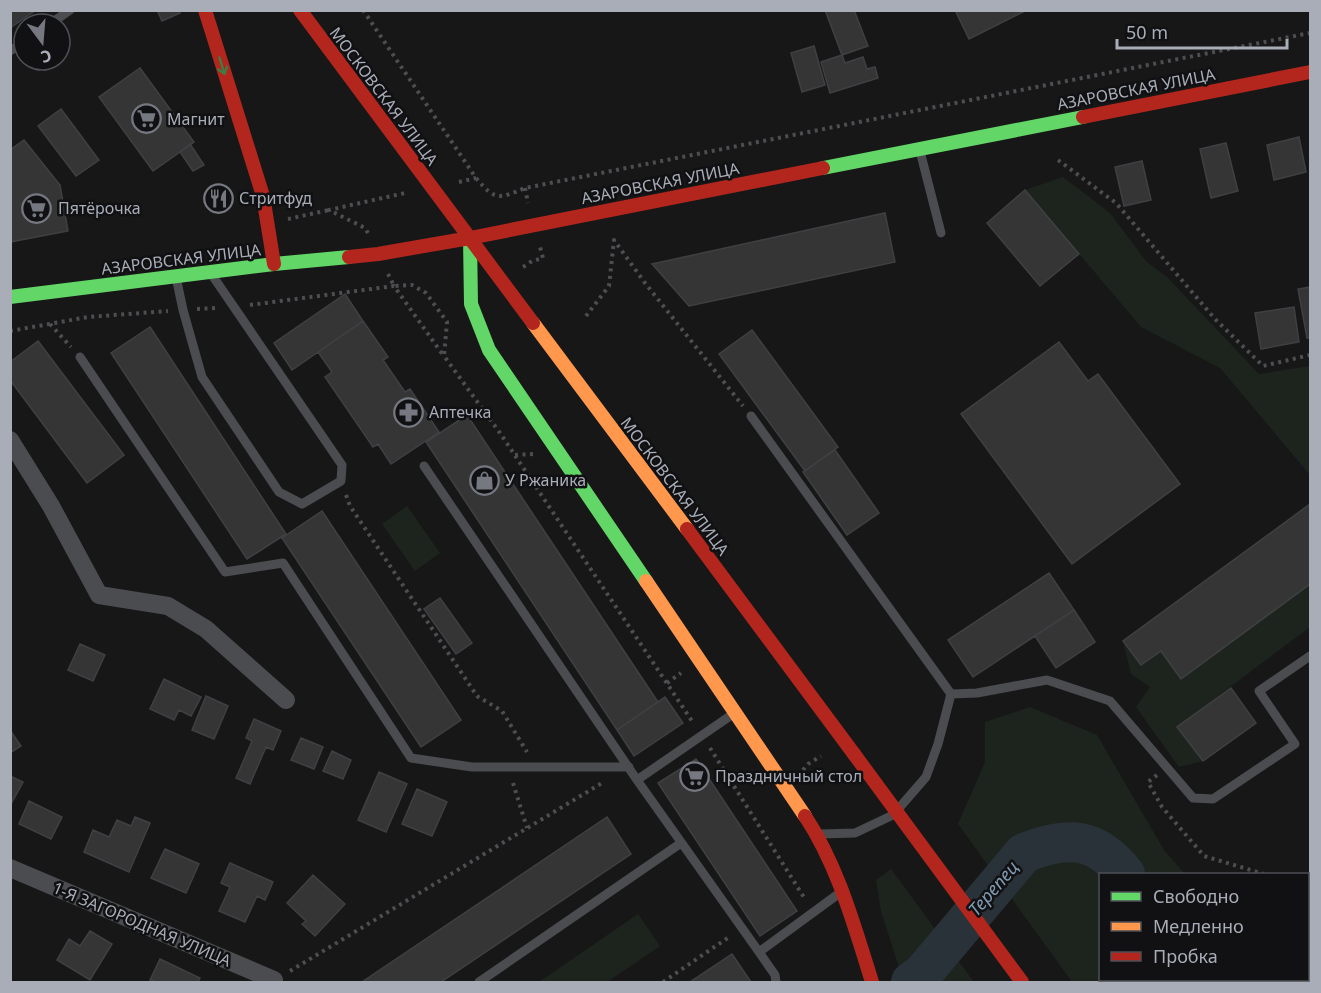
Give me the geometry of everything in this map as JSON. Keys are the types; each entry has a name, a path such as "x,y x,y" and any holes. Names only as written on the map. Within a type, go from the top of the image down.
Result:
{"street":[{"path":"205,10 263,196 274,264"},
{"name":"МОСКОВСКАЯ УЛИЦА","path":"300,10 1022,982"},
{"name":"АЗАРОВСКАЯ УЛИЦА","path":"10,297 274,264 378,254 470,238 1311,72"},
{"path":"470,238 471,304 489,350 817,834 843,891 872,982"},
{"path":"10,440 51,506 99,595 168,606 206,628 286,700"},
{"name":"1-Я ЗАГОРОДНАЯ УЛИЦА","path":"10,868 273,980"}],"lane":[{"path":"920,149 941,232"},
{"path":"176,277 202,376 279,492 302,504 341,481 342,465 211,273"},
{"path":"80,357 225,572 283,563 411,758 472,767 629,767"},
{"path":"751,416 951,694"},
{"path":"424,466 637,780 775,975 776,982"},
{"path":"951,694 977,693 1047,680 1110,701 1193,798 1213,799 1295,744 1259,691 1311,656"},
{"path":"817,834 855,833 893,814 926,777 938,744 951,694"},
{"path":"637,780 735,713"},
{"path":"479,982 681,843"},
{"path":"759,952 843,891"}],"path":[{"path":"363,10 476,178 488,193 504,197 525,188 1311,33"},
{"path":"1058,160 1116,203 1215,319 1263,366 1311,355"},
{"path":"365,228 328,210 395,195"},
{"path":"586,316 609,286 615,240 645,283 751,416"},
{"path":"394,286 412,285 426,293 447,322 444,356 500,433 702,735 813,913"},
{"path":"50,324 80,357"},
{"path":"341,481 350,506 477,696 502,711 537,768"},
{"path":"797,777 808,764 821,756"},
{"path":"509,767 527,828"},
{"path":"273,980 629,767"},
{"path":"1167,768 1148,782 1162,807 1204,856 1260,873"},
{"path":"663,982 742,928"}],"shaded area":[{"path":"1063,177 1110,213 1146,261 1168,278 1259,374 1310,366 1310,475 1220,368 1141,327 1025,190"},
{"path":"407,506 440,553 415,571 382,524"},
{"path":"1310,584 1310,627 1177,727 1203,761 1179,767 1136,707 1150,687 1131,674 1123,641 1141,665 1161,651 1181,679"},
{"path":"1030,707 1097,735 1164,850 1184,873 1099,873 1099,981 1254,982 1072,982 958,824 985,762 985,722"},
{"path":"891,869 974,982 904,982 881,912 876,880"},
{"path":"638,914 660,946 607,982 539,982"}],"building":[{"path":"10,10 36,10 12,12 12,27 10,28"},
{"path":"157,10 179,10 180,13 162,21"},
{"path":"825,10 854,10 868,46 842,55"},
{"path":"955,10 1027,10 969,39"},
{"path":"814,46 825,85 802,92 791,53"},
{"path":"842,55 845,63 863,57 867,69 875,67 878,78 830,93 821,62"},
{"name":"Магнит","path":"140,68 194,142 153,171 99,97"},
{"path":"61,109 99,160 76,176 38,126"},
{"path":"1299,137 1306,172 1274,180 1267,145"},
{"name":"Пятёрочка","path":"24,140 60,185 68,231 10,242 10,150"},
{"path":"1226,143 1238,191 1211,198 1200,149"},
{"path":"190,144 204,165 193,171 180,152"},
{"path":"1142,161 1151,200 1124,206 1115,167"},
{"name":"Стритфуд","path":"217,185 229,205 219,211 207,192"},
{"path":"1025,190 1079,254 1040,286 987,223"},
{"path":"885,213 895,262 689,306 652,264"},
{"path":"1310,287 1310,338 1307,338 1298,289"},
{"path":"345,294 363,321 292,370 274,343"},
{"path":"1294,307 1299,342 1261,349 1255,313"},
{"path":"363,321 388,357 383,360 405,392 410,389 439,432 391,464 378,444 373,447 325,377 332,372 318,352"},
{"path":"150,327 286,534 247,559 111,353"},
{"path":"752,330 838,447 805,471 719,354"},
{"path":"38,341 124,455 87,483 10,380 10,362"},
{"path":"1059,342 1088,381 1098,374 1180,484 1072,564 961,414"},
{"path":"467,415 658,702 617,730 426,442"},
{"path":"835,450 879,513 847,535 803,472"},
{"path":"1310,504 1310,584 1181,679 1161,651 1141,665 1123,641"},
{"path":"322,511 461,720 421,747 282,538"},
{"path":"1049,573 1074,610 973,677 948,640"},
{"path":"440,598 472,643 456,654 424,609"},
{"path":"1074,610 1095,642 1056,668 1035,636"},
{"path":"80,644 105,655 93,681 68,670"},
{"path":"164,679 201,697 191,716 179,710 174,720 150,709"},
{"path":"1231,688 1256,723 1203,761 1177,727"},
{"path":"206,696 228,706 214,739 192,730"},
{"path":"665,697 683,723 634,756 617,730"},
{"path":"254,719 281,731 273,750 266,747 250,784 236,778 252,741 246,738"},
{"path":"10,730 21,746 10,753"},
{"path":"301,738 323,747 314,769 291,760"},
{"path":"332,751 351,760 343,779 323,771"},
{"path":"696,759 797,911 760,936 658,783"},
{"path":"379,772 407,784 386,832 358,820"},
{"path":"10,776 23,782 10,806"},
{"path":"417,789 447,802 432,836 402,824"},
{"path":"29,801 62,817 51,839 19,824"},
{"path":"135,817 150,823 129,872 84,852 93,830 109,837 117,820 131,826"},
{"path":"607,817 631,854 441,982 362,982"},
{"path":"165,849 199,864 186,893 151,878"},
{"path":"230,863 273,882 265,900 257,896 245,922 219,911 230,887 221,883"},
{"path":"313,875 345,904 315,936 302,924 306,921 287,903"},
{"path":"90,931 112,944 90,980 57,960 69,939 80,946"},
{"path":"732,954 751,982 690,982"},
{"path":"160,959 200,978 198,982 150,980"}],"waterway":[{"name":"Терепец","path":"911,982 923,973 1024,853 1054,844 1079,843 1103,852 1124,873"}],"traffic: fast":[{"path":"823,168 1083,117"},
{"path":"470,238 471,304 489,350 646,581"},
{"path":"10,297 274,264 349,257"}],"traffic: slow":[{"path":"533,323 687,529"},
{"path":"646,581 805,816"}],"traffic: jam":[{"path":"205,10 263,196 274,264"},
{"path":"300,10 533,323"},
{"path":"1083,117 1310,72"},
{"path":"349,257 470,238 823,168"},
{"path":"687,529 854,754"},
{"path":"854,754 1022,982"},
{"path":"805,816 836,875 872,982"}],"place":[{"name":"Магнит","path":"146,119"},
{"name":"Стритфуд","path":"218,198"},
{"name":"Пятёрочка","path":"37,208"},
{"name":"Аптечка","path":"408,412"},
{"name":"У Ржаника","path":"484,480"},
{"name":"Праздничный стол","path":"694,776"}]}
